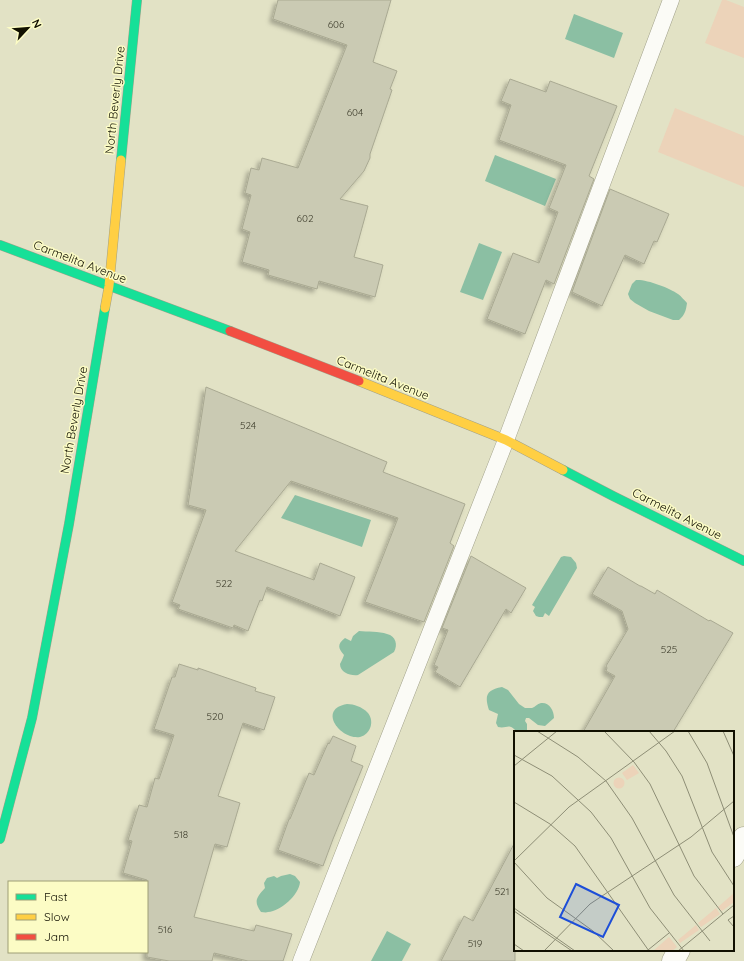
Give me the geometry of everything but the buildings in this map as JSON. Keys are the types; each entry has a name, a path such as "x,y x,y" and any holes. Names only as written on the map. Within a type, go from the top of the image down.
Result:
{"street":[{"name":"North Beverly Drive","path":"0,839 32,718 69,524 109,286 137,0"},
{"name":"Carmelita Avenue","path":"0,245 278,349 506,440 613,496 744,561"},
{"path":"734,854 744,838"},
{"path":"673,961 678,951"}],"lane":[{"path":"300,961 506,440 672,0"}],"shaded area":[{"path":"722,0 726,0 744,7 744,58 705,43"},
{"path":"574,14 623,33 614,58 565,39"},
{"path":"675,108 744,136 744,187 658,152"},
{"path":"495,155 556,179 545,206 485,181"},
{"path":"479,243 502,252 483,300 460,292"},
{"path":"636,280 658,284 679,295 687,303 683,316 679,320 673,320 649,311 635,303 630,299 628,294 632,284"},
{"path":"295,495 371,520 362,547 281,518"},
{"path":"561,557 571,557 576,563 577,568 549,616 545,613 543,617 536,616 533,611 535,607 532,605"},
{"path":"359,631 380,632 390,635 395,641 396,647 394,652 358,675 352,675 344,672 340,667 344,655 339,646 345,638 351,641 353,636"},
{"path":"502,687 508,690 519,704 525,708 532,708 541,703 549,705 552,709 554,718 545,726 538,725 529,718 526,718 525,721 527,724 527,731 516,731 512,727 498,727 496,723 498,714 489,710 487,700 488,694 493,690"},
{"path":"347,704 360,707 365,710 371,719 371,726 369,730 360,737 352,737 345,734 335,724 333,717 334,712 338,707"},
{"path":"290,874 295,876 300,882 299,887 293,897 278,909 261,912 257,905 257,899 265,888 264,883 267,878 274,876 277,878"},
{"path":"387,931 411,944 402,961 371,961"}],"traffic: fast":[{"path":"121,160 137,0"},
{"path":"0,245 230,331"},
{"path":"0,839 32,718 69,524 105,308"},
{"path":"563,470 744,561"}],"traffic: slow":[{"path":"105,308 109,286 121,160"},
{"path":"359,381 506,440 563,470"}],"traffic: jam":[{"path":"230,331 359,381"}]}
